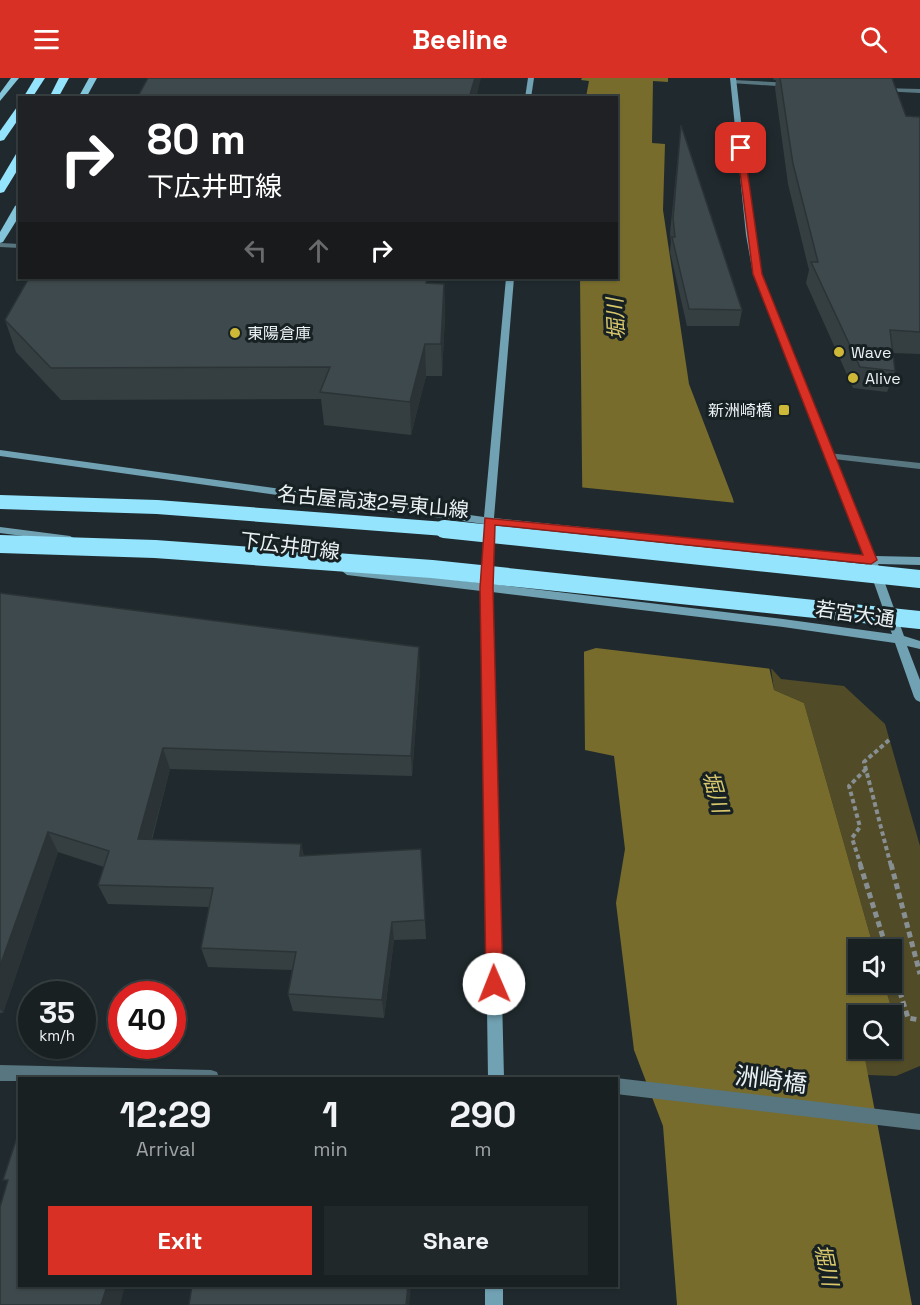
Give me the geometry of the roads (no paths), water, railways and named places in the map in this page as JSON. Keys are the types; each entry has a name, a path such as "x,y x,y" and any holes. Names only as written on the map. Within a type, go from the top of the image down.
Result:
{"highway":[{"path":"28,96 40,78"},
{"path":"54,96 64,78"},
{"path":"0,138 18,112"},
{"path":"0,190 18,159"},
{"name":"名古屋高速2号東山線","path":"0,502 157,507 429,527 920,579"},
{"path":"0,544 155,549 432,569 920,620"}],"main road":[{"path":"0,99 15,78"},
{"path":"83,96 93,78"},
{"path":"0,240 18,209"}],"street":[{"path":"528,96 531,78"},
{"path":"804,86 733,80 750,235 757,274 871,560 920,697"},
{"path":"873,89 920,91"},
{"path":"0,245 18,246"},
{"path":"496,1077 486,588 489,521 510,279"},
{"path":"0,453 489,521 871,560 920,561"},
{"path":"828,456 920,466"},
{"name":"下広井町線","path":"0,530 783,623"},
{"name":"若宮大通","path":"783,623 898,639 920,645"},
{"path":"0,1073 169,1077"},
{"name":"洲崎橋","path":"618,1086 920,1122"},
{"path":"494,1287 494,1305"}],"water":[{"name":"堀川","path":"582,78 668,78 668,82 653,81 652,143 665,144 663,210 689,384 733,499 774,690 804,703 871,939 848,939 848,993 887,993 890,1005 848,1005 848,1059 865,1059 912,1305 677,1305 663,1126 634,1050 616,903 625,849 614,756 585,750 580,279 618,279 618,96 586,96 589,81 581,80"}],"place":[{"name":"東陽倉庫","path":"235,333"},
{"name":"Wave","path":"839,352"},
{"name":"Alive","path":"853,378"},
{"name":"新洲崎橋","path":"784,410"}]}
